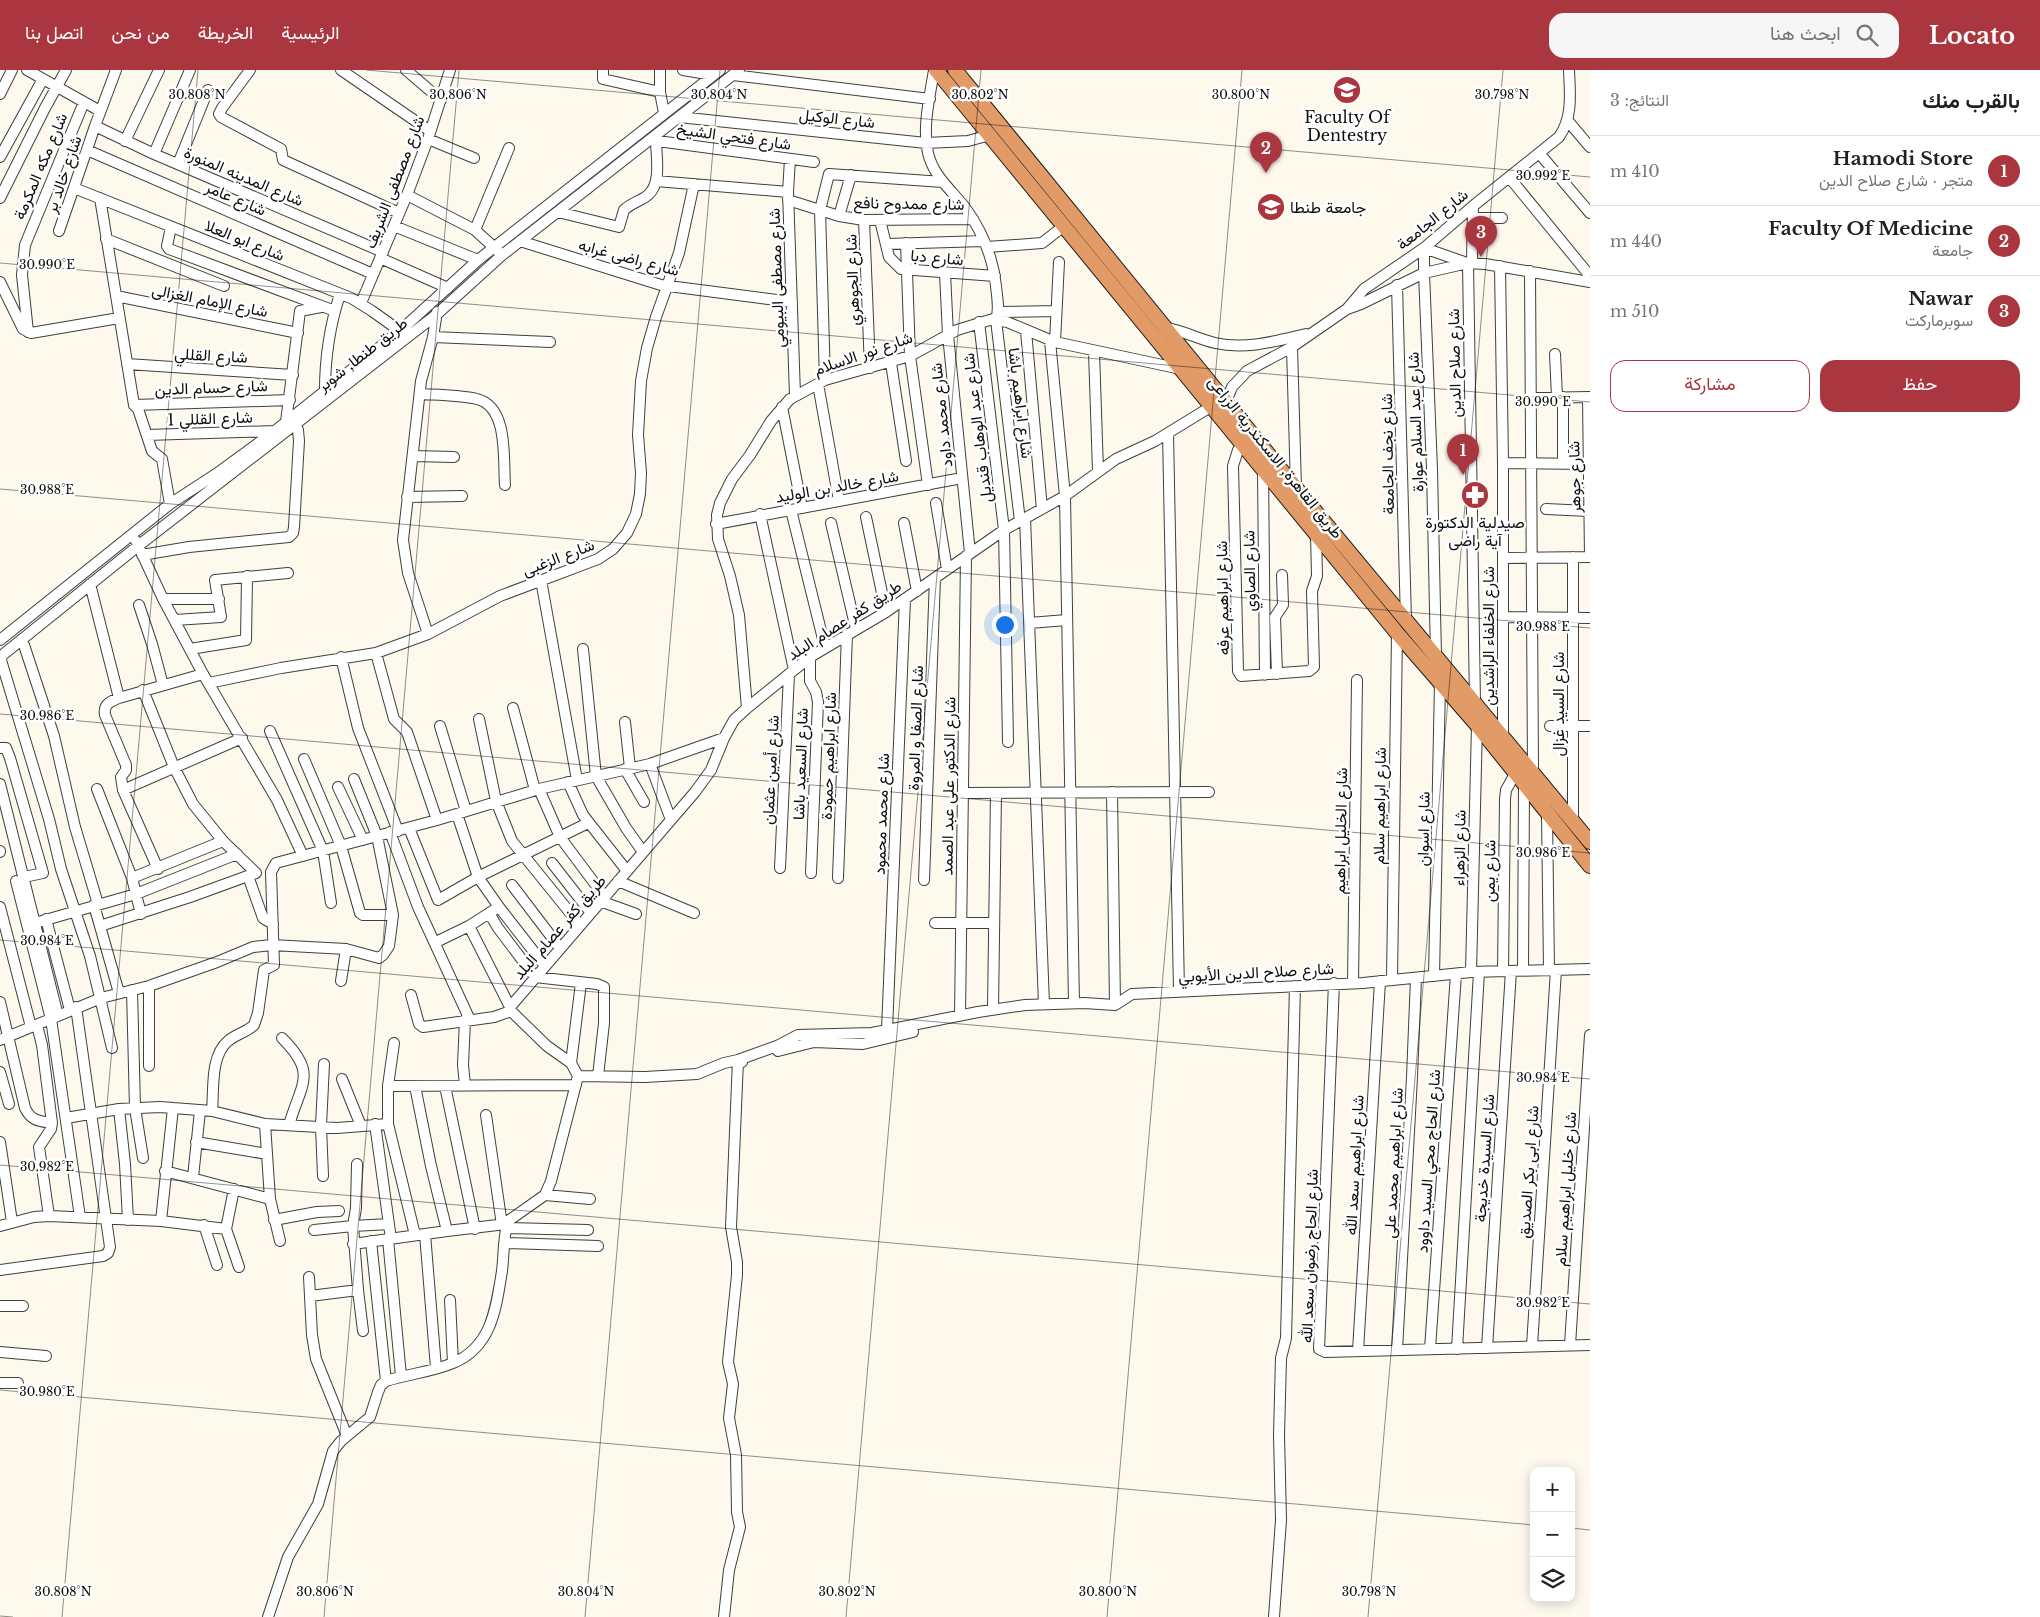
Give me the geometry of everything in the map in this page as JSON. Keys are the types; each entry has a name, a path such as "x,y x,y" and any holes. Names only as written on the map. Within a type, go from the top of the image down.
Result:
{"highway":[{"name":"طريق القاهرة, الاسكندرية الزراعى","path":"935,70 1011,161 1167,328 1296,488 1590,842"},
{"name":"طريق القاهرة, الاسكندرية الزراعى","path":"956,70 1022,151 1063,217 1181,369 1397,633 1477,725 1590,866"},
{"path":"1011,161 1022,151"}],"street":[{"path":"0,94 12,70"},
{"path":"0,198 66,70"},
{"name":"شارع خالد بر","path":"59,231 116,70"},
{"path":"125,141 159,70"},
{"path":"154,154 190,70"},
{"path":"250,70 232,93 220,114 223,118 282,149 283,160 399,213"},
{"path":"341,70 429,135 474,158"},
{"path":"406,70 441,100"},
{"name":"شارع مصطفى الشريف","path":"360,303 407,195 450,70"},
{"path":"603,70 603,79 660,92"},
{"path":"660,70 660,92 664,113"},
{"path":"683,70 716,73"},
{"path":"926,143 935,70"},
{"path":"1569,70 1570,103 1568,121 1590,147"},
{"path":"30,71 100,111"},
{"path":"736,72 930,99"},
{"name":"طريق طنطا, شوبر","path":"0,657 90,584 140,551 325,390 400,331 478,260 520,241 736,72"},
{"name":"طريق طنطا, شوبر","path":"0,640 170,504 291,421 436,315 498,252 650,124 716,73"},
{"path":"0,157 43,79"},
{"path":"178,164 208,90"},
{"name":"شارع مكه المكرمة","path":"28,332 22,275 24,245 84,102"},
{"name":"شارع الوكيل","path":"679,117 926,143 968,141 990,135"},
{"name":"شارع الجامعة","path":"1226,402 1232,387 1241,376 1292,347 1347,309 1364,289 1424,248 1559,137 1568,121"},
{"path":"558,212 619,227 624,210 647,196 656,181 654,138 650,124"},
{"name":"شارع المدينه المنورة","path":"95,126 382,255 448,288"},
{"name":"شارع فتحي الشيخ","path":"654,138 814,162"},
{"name":"شارع ابراهيم باشا","path":"926,143 932,166 942,182 972,219 985,244 995,276 997,316 1022,519 1029,623 1044,1004"},
{"path":"475,230 509,148"},
{"name":"شارع عامر","path":"87,150 373,274"},
{"path":"1539,153 1590,213"},
{"name":"شارع مصطفى البيومي","path":"790,159 788,196 795,395"},
{"path":"839,501 821,382 820,210 829,174 942,182"},
{"path":"839,216 850,175"},
{"path":"1509,177 1590,276"},
{"name":"شارع ممدوح نافع","path":"656,181 788,196 820,210 839,216 864,220 972,219"},
{"name":"شارع الزغبى","path":"119,698 163,685 376,653 428,634 500,596 598,559 613,549 627,533 636,514 640,494 641,473 638,435 641,381 647,348 678,253 694,184"},
{"name":"شارع ابو العلا","path":"74,188 340,294 360,303 400,331"},
{"path":"407,195 475,230 498,252"},
{"path":"100,198 134,405 138,409 152,451 162,459 170,504"},
{"name":"شارع صلاح الدين","path":"1473,206 1470,263 1475,702"},
{"path":"886,244 1042,243 1052,237 1063,217"},
{"path":"1473,218 1502,218"},
{"name":"شارع الجوهري","path":"864,220 870,368"},
{"name":"شارع دبا","path":"880,220 892,262 901,269 995,276"},
{"path":"394,226 478,260"},
{"path":"171,227 167,246 169,249 335,311"},
{"path":"106,239 224,286"},
{"name":"شارع راضى غرابه","path":"520,241 666,286 792,302"},
{"path":"906,243 910,356 928,484"},
{"path":"1424,248 1470,263 1500,266 1590,282"},
{"name":"شارع عبد السلام عوارة","path":"1424,248 1436,656"},
{"path":"1058,262 1056,311 1052,342 1065,496 1074,1003"},
{"path":"1347,309 1424,273 1470,263"},
{"name":"شارع الخلفاء الراشدين","path":"1500,266 1504,558 1503,736"},
{"path":"1530,271 1533,772"},
{"name":"شارع محمد داود","path":"945,273 948,335 968,554"},
{"path":"0,282 20,324 28,332 36,333 119,318"},
{"name":"شارع نجف الجامعة","path":"1397,285 1406,621"},
{"path":"325,390 326,361 340,294"},
{"name":"شارع الإمام الغزالى","path":"116,296 298,333"},
{"path":"428,634 404,554 403,540 406,496 420,394 433,337 439,296"},
{"path":"140,551 289,537 293,533 299,436 291,421 290,400 298,333 302,309 323,307"},
{"path":"997,316 1056,311"},
{"name":"شارع نور الاسلام","path":"747,708 738,615 730,576 718,539 716,524 720,503 725,491 771,421 795,395 821,382 910,356 948,335 997,316 1052,342 1181,369"},
{"name":"شارع عبد الوهاب قنديل","path":"979,322 1004,530 1008,742"},
{"name":"شارع الجامعة","path":"1167,328 1180,330 1215,342 1241,345 1270,343 1310,334"},
{"path":"1026,331 1042,509"},
{"path":"433,337 550,342"},
{"path":"1292,347 1296,488"},
{"path":"1094,352 1098,471"},
{"path":"1556,354 1563,464"},
{"path":"891,363 906,461"},
{"name":"شارع القللي","path":"127,364 293,375"},
{"path":"420,394 477,399 492,408 501,424 505,485"},
{"path":"1531,398 1589,397"},
{"name":"شارع جوهر","path":"1589,397 1590,557"},
{"name":"شارع حسام الدين","path":"134,405 290,400"},
{"name":"طريق كفر عصام البلد","path":"511,1009 535,977 590,912 704,781 734,720 747,708 810,657 886,612 1004,530 1065,496 1116,459 1146,446 1212,406"},
{"path":"782,407 802,508"},
{"name":"شارع القللي 1","path":"147,435 275,431"},
{"path":"1168,433 1179,991"},
{"name":"شارع ابراهيم عرفه","path":"1244,444 1238,450 1233,466 1238,671 1244,677 1309,671 1314,667 1312,591 1317,576 1316,533"},
{"path":"413,456 454,457"},
{"path":"1503,463 1589,464"},
{"name":"شارع الصاوي","path":"1263,467 1265,675"},
{"name":"شارع خالد بن الوليد","path":"716,524 760,514 791,510 962,478"},
{"path":"406,496 462,496"},
{"path":"936,503 947,569"},
{"path":"1546,509 1589,511"},
{"path":"791,510 825,647"},
{"name":"شارع أمين عثمان","path":"760,514 792,672 780,868"},
{"path":"866,516 886,612"},
{"name":"شارع ابراهيم حمودة","path":"830,523 852,632 838,878"},
{"path":"904,523 917,591"},
{"path":"132,535 190,649 277,800 303,856"},
{"name":"شارع الدكتور على عبد الصمد","path":"960,1016 968,554"},
{"name":"شارع السيد غزال","path":"1573,557 1573,822"},
{"path":"1504,558 1590,557"},
{"path":"175,620 221,617 215,580 288,573"},
{"path":"1277,674 1275,617 1283,604 1282,575"},
{"path":"190,649 246,641 247,576"},
{"name":"شارع الصفا و المروة","path":"924,880 935,578"},
{"path":"542,580 573,781 588,823 626,871"},
{"path":"90,584 119,698 109,702 104,711 126,765 126,770 121,777 124,790 158,869"},
{"path":"163,599 219,599"},
{"name":"شارع محمد محمود","path":"887,1030 905,599"},
{"path":"139,605 163,685"},
{"path":"1504,617 1590,618"},
{"path":"1029,623 1067,620"},
{"name":"شارع ابراهيم سلام","path":"1392,979 1397,633"},
{"path":"22,639 54,736 100,926 119,993"},
{"path":"583,649 596,776 626,828 643,852"},
{"path":"376,653 394,718 406,732 437,820"},
{"path":"0,657 49,819 61,869 76,910 101,998 112,1048"},
{"name":"شارع السعيد باشا","path":"810,657 810,681 816,692 818,702 811,873"},
{"path":"341,658 358,728 418,907 436,942 468,1020 463,1065 465,1086"},
{"name":"شارع الخليل ابراهيم","path":"1353,983 1356,680"},
{"name":"شارع اسوان","path":"1434,976 1440,683"},
{"path":"100,926 141,914 255,873 223,841 193,804 174,767 143,690"},
{"path":"513,708 537,790 560,837 602,899 636,914"},
{"path":"479,719 496,801 512,841 580,925"},
{"path":"624,722 628,768 644,802"},
{"name":"شارع الزهراء","path":"1457,1348 1475,972 1477,725"},
{"path":"440,726 478,877 545,966"},
{"path":"1550,726 1590,726"},
{"path":"270,732 323,851 331,904"},
{"path":"124,790 242,738"},
{"path":"212,1112 215,1068 219,1051 229,1040 254,1025 258,1013 264,970 274,965 271,872 276,863 409,828 537,790 650,764 724,738"},
{"path":"0,748 6,748 10,758 43,873 20,879"},
{"path":"304,759 341,846 361,915 393,915"},
{"path":"650,764 671,820"},
{"path":"4,1038 54,1018 73,1008 101,998 149,986 253,947 272,945 346,949 379,958 388,946 393,915 377,836 354,779"},
{"path":"1519,779 1523,970"},
{"name":"شارع يمن","path":"1507,971 1505,799 1506,790 1519,779"},
{"path":"0,784 20,879 54,1018"},
{"path":"338,787 363,840"},
{"path":"97,789 132,878 141,914"},
{"path":"993,1009 996,792"},
{"path":"388,1086 465,1086 577,1080 598,1076 645,1077 697,1074 777,1046 798,1035 863,1034 993,1009 1044,1004 1115,1005 1112,792"},
{"path":"963,793 1208,792"},
{"name":"شارع ابى بكر الصديق","path":"1532,1346 1553,970 1547,814"},
{"path":"409,828 438,900 478,877 588,823"},
{"path":"132,878 223,841"},
{"path":"35,923 136,894 237,854"},
{"path":"552,864 590,912"},
{"path":"248,876 263,918 274,924"},
{"path":"20,879 35,923 54,1018 80,1217"},
{"path":"618,881 694,913"},
{"path":"512,885 560,948"},
{"path":"0,907 34,1026 42,1045 52,1123 48,1134 39,1147 39,1156 49,1216"},
{"path":"436,942 469,926 499,907"},
{"path":"489,913 535,977 603,985 605,989 598,1076"},
{"path":"0,1270 103,1256 108,1253 110,1247 92,1113 73,1008 46,920"},
{"path":"935,923 994,923"},
{"path":"469,926 479,941 511,1009 547,1046 571,1062"},
{"path":"341,981 346,949"},
{"name":"شارع صلاح الدين الأيوبي","path":"1115,1005 1132,994 1353,983 1475,972 1590,969"},
{"name":"شارع السيدة خديجة","path":"1487,1348 1507,971"},
{"name":"شارع الحاج محي السيد داوود","path":"1430,1349 1456,974"},
{"name":"شارع ابراهيم محمد على","path":"1397,1350 1412,1087 1416,978"},
{"name":"شارع ابراهيم سعد الله","path":"1358,1351 1380,980"},
{"path":"505,1226 511,1218 544,1195 551,1181 577,1080 571,1062 581,983"},
{"name":"شارع الحاج رضوان سعد الله","path":"1334,983 1320,1348 1325,1352 1590,1345"},
{"path":"149,986 149,1066"},
{"path":"1274,1617 1280,1543 1281,1358 1286,1338 1295,986"},
{"path":"132,990 135,1108 143,1158"},
{"path":"411,995 421,1026 427,1027 494,1017 511,1009"},
{"path":"0,1002 4,1038 28,1114 34,1120 52,1123"},
{"path":"738,1060 744,1062 806,1043 863,1044 926,1029 929,1022"},
{"name":"شارع خليل ابراهيم سلام","path":"1570,1345 1590,1035"},
{"path":"282,1038 294,1050 304,1068 303,1082 289,1125"},
{"path":"394,1043 388,1086 388,1124 420,1234 436,1368"},
{"path":"724,1617 729,1570 740,1526 737,1512 736,1455 729,1418 733,1384 728,1362 737,1275 731,1227 738,1060"},
{"path":"323,1176 321,1126 324,1064"},
{"path":"0,1072 8,1104"},
{"path":"342,1079 361,1126"},
{"path":"415,1086 431,1166 447,1231"},
{"path":"445,1086 475,1229"},
{"path":"66,1118 119,1109 173,1108 212,1112 265,1124 343,1128 388,1124"},
{"path":"161,1221 173,1108"},
{"path":"119,1109 126,1176 128,1220"},
{"path":"193,1177 200,1110"},
{"path":"268,1617 288,1557 318,1504 334,1451 347,1436 370,1417 378,1392 386,1381 453,1363 472,1353 486,1335 493,1315 502,1272 505,1226 486,1115"},
{"path":"265,1124 270,1199 280,1242"},
{"path":"375,1124 389,1224 401,1376"},
{"path":"0,1142 12,1222"},
{"path":"196,1142 267,1154"},
{"path":"357,1164 356,1208 353,1226 363,1331"},
{"path":"165,1171 270,1199"},
{"path":"234,1190 226,1229 239,1267"},
{"path":"544,1195 590,1199"},
{"path":"274,1220 316,1212 339,1211"},
{"path":"0,1226 12,1222 49,1216 161,1221 226,1229"},
{"path":"314,1230 389,1224"},
{"path":"204,1225 217,1265"},
{"path":"354,1244 420,1234 505,1226 588,1230"},
{"path":"371,1241 386,1381"},
{"path":"505,1244 598,1246"},
{"path":"309,1277 312,1335 316,1358 347,1436"},
{"path":"310,1296 358,1290"},
{"path":"450,1300 453,1363"},
{"path":"0,1306 23,1306"},
{"path":"0,1352 46,1356"},
{"path":"0,1383 18,1383"}],"place":[{"name":"Faculty Of Dentestry","path":"1347,90"},
{"name":"Faculty Of Medicine","path":"1266,173"},
{"name":"جامعة طنطا","path":"1271,207"},
{"name":"Nawar","path":"1481,257"},
{"name":"Hamodi Store","path":"1463,475"},
{"name":"صيدلية الدكتورة آية راضى","path":"1475,495"}]}
